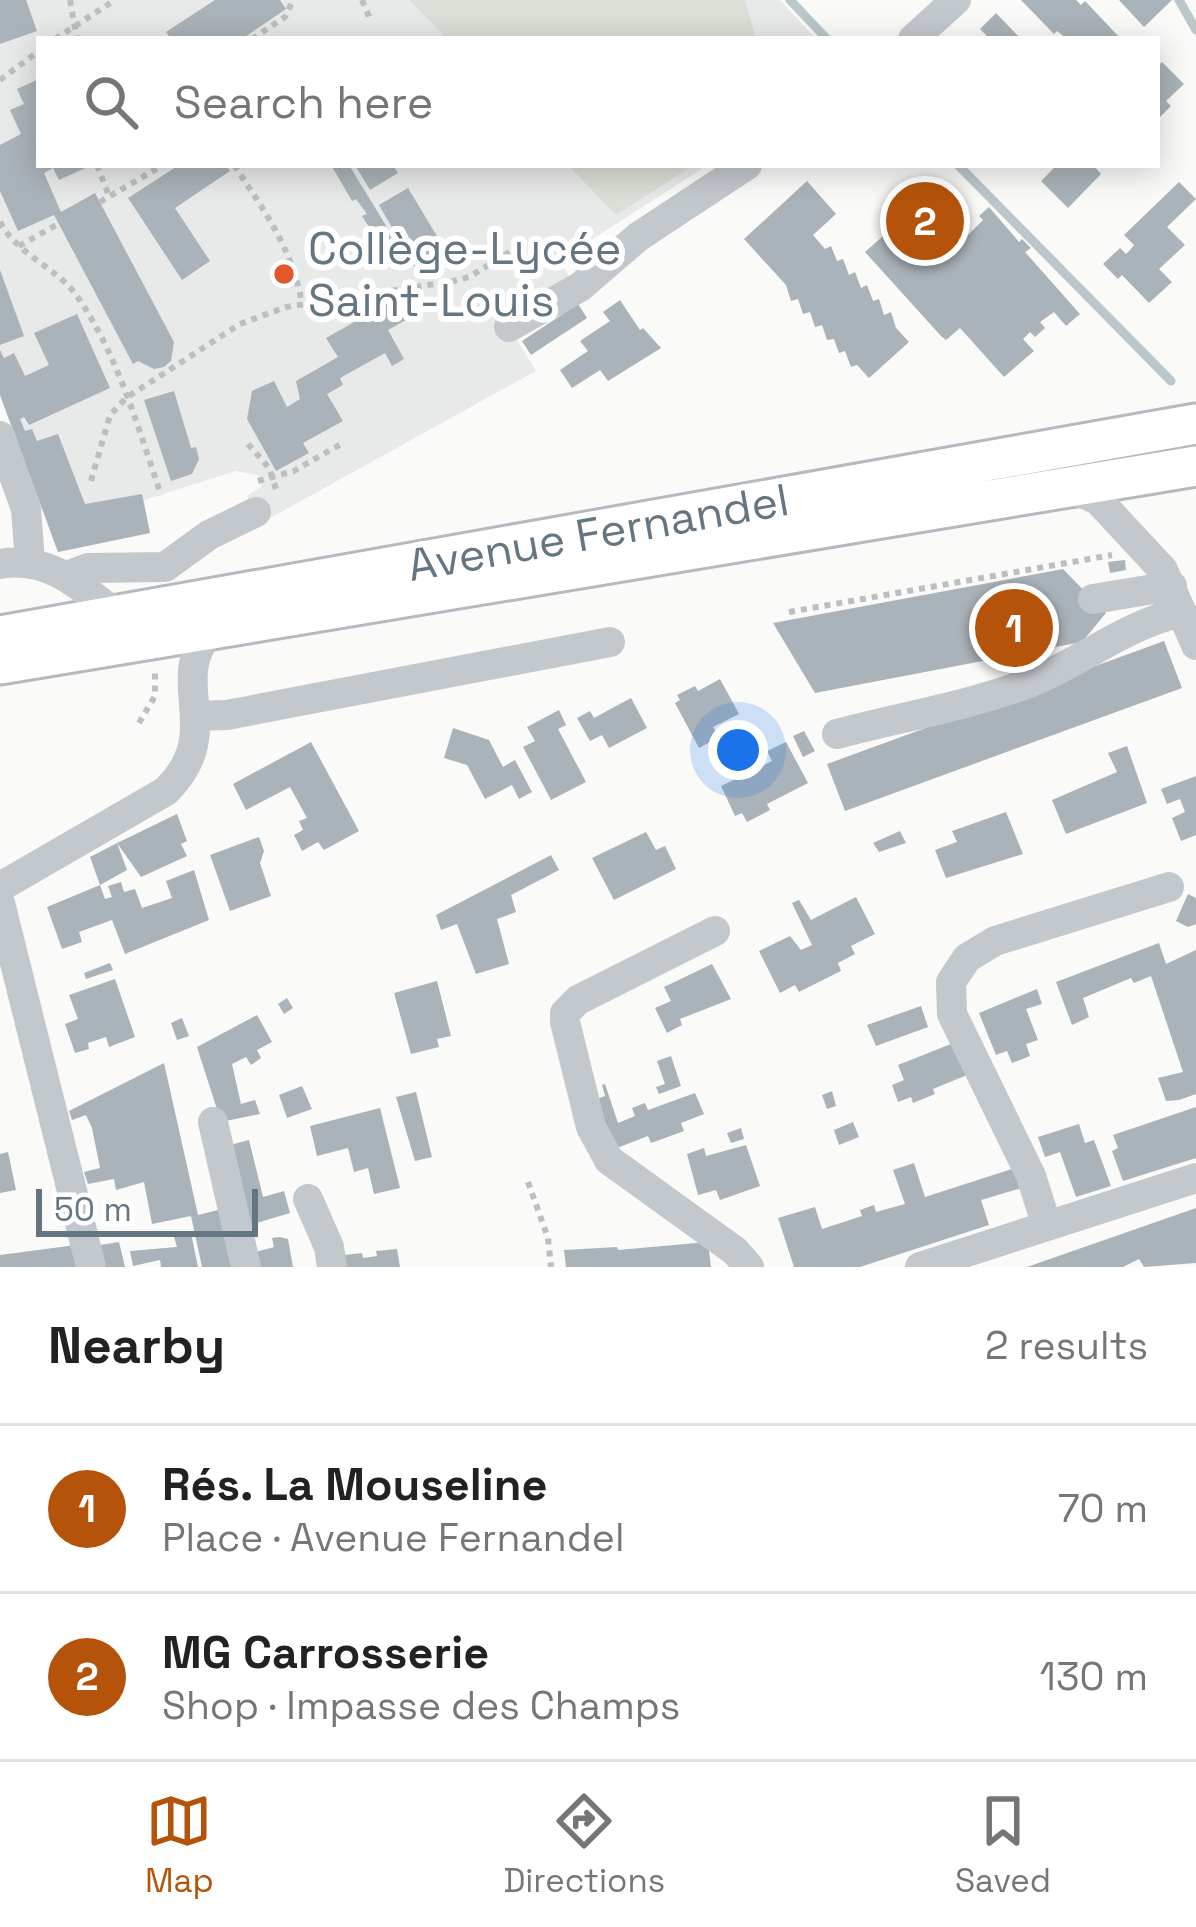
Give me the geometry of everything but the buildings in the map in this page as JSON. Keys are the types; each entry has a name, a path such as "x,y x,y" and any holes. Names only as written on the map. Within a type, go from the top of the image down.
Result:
{"main road":[{"name":"Avenue Fernandel","path":"0,636 1196,424"},
{"name":"Avenue Fernandel","path":"0,664 1196,466"}],"street":[{"path":"917,36 956,0"},
{"path":"509,327 580,287 638,237 742,168"},
{"path":"0,436 26,509 15,563 67,576 120,617"},
{"path":"1068,487 1098,500 1163,570 1171,605 1196,645"},
{"path":"67,576 88,568 165,568 250,501"},
{"path":"1093,599 1171,605"},
{"path":"837,734 1022,685 1060,670 1171,605"},
{"path":"0,887 166,791 186,772 193,754 196,716 191,668 199,643 212,630"},
{"path":"196,716 227,715 610,642"},
{"path":"1047,1226 1031,1176 952,1014 951,982 967,958 995,941 1169,887"},
{"path":"0,903 91,1267"},
{"path":"716,931 578,1000 566,1013 565,1022 590,1126 609,1160 735,1251 749,1267"},
{"path":"213,1122 246,1267"},
{"path":"920,1267 1196,1178"},
{"path":"308,1199 332,1267"}],"path":[{"path":"70,0 77,36"},
{"path":"59,36 115,0"},
{"path":"256,36 285,17 293,0"},
{"path":"362,0 371,21"},
{"path":"0,80 36,53"},
{"path":"98,168 109,196"},
{"path":"100,202 158,168"},
{"path":"236,168 283,240 297,274 302,304"},
{"path":"0,222 19,246 79,297 127,398 161,495"},
{"path":"19,246 58,224"},
{"path":"91,481 110,415 127,398 240,324 302,304 469,277 513,250"},
{"path":"248,444 273,476 276,496 250,501"},
{"path":"250,501 273,476 294,471 341,444"},
{"path":"789,612 1127,552"},
{"path":"139,722 157,687 152,657"},
{"path":"528,1182 548,1238 551,1267"}],"shaded area":[{"name":"Collège-Lycée Saint-Louis","path":"0,0 780,0 813,36 36,36 36,168 703,168 560,260 572,282 509,327 536,371 261,523 247,496 262,486 258,475 236,471 144,500 150,533 58,552 0,395"},
{"path":"410,0 745,0 755,36 444,36"},
{"path":"571,168 689,168 616,215"}],"waterway":[{"path":"790,0 824,36"},
{"path":"1179,0 1196,30"},
{"path":"961,168 1171,381"}],"place":[{"name":"MG Carrosserie","path":"925,221"},
{"name":"Collège-Lycée Saint-Louis","path":"284,274"},
{"name":"Rés. La Mouseline","path":"1014,628"}]}
